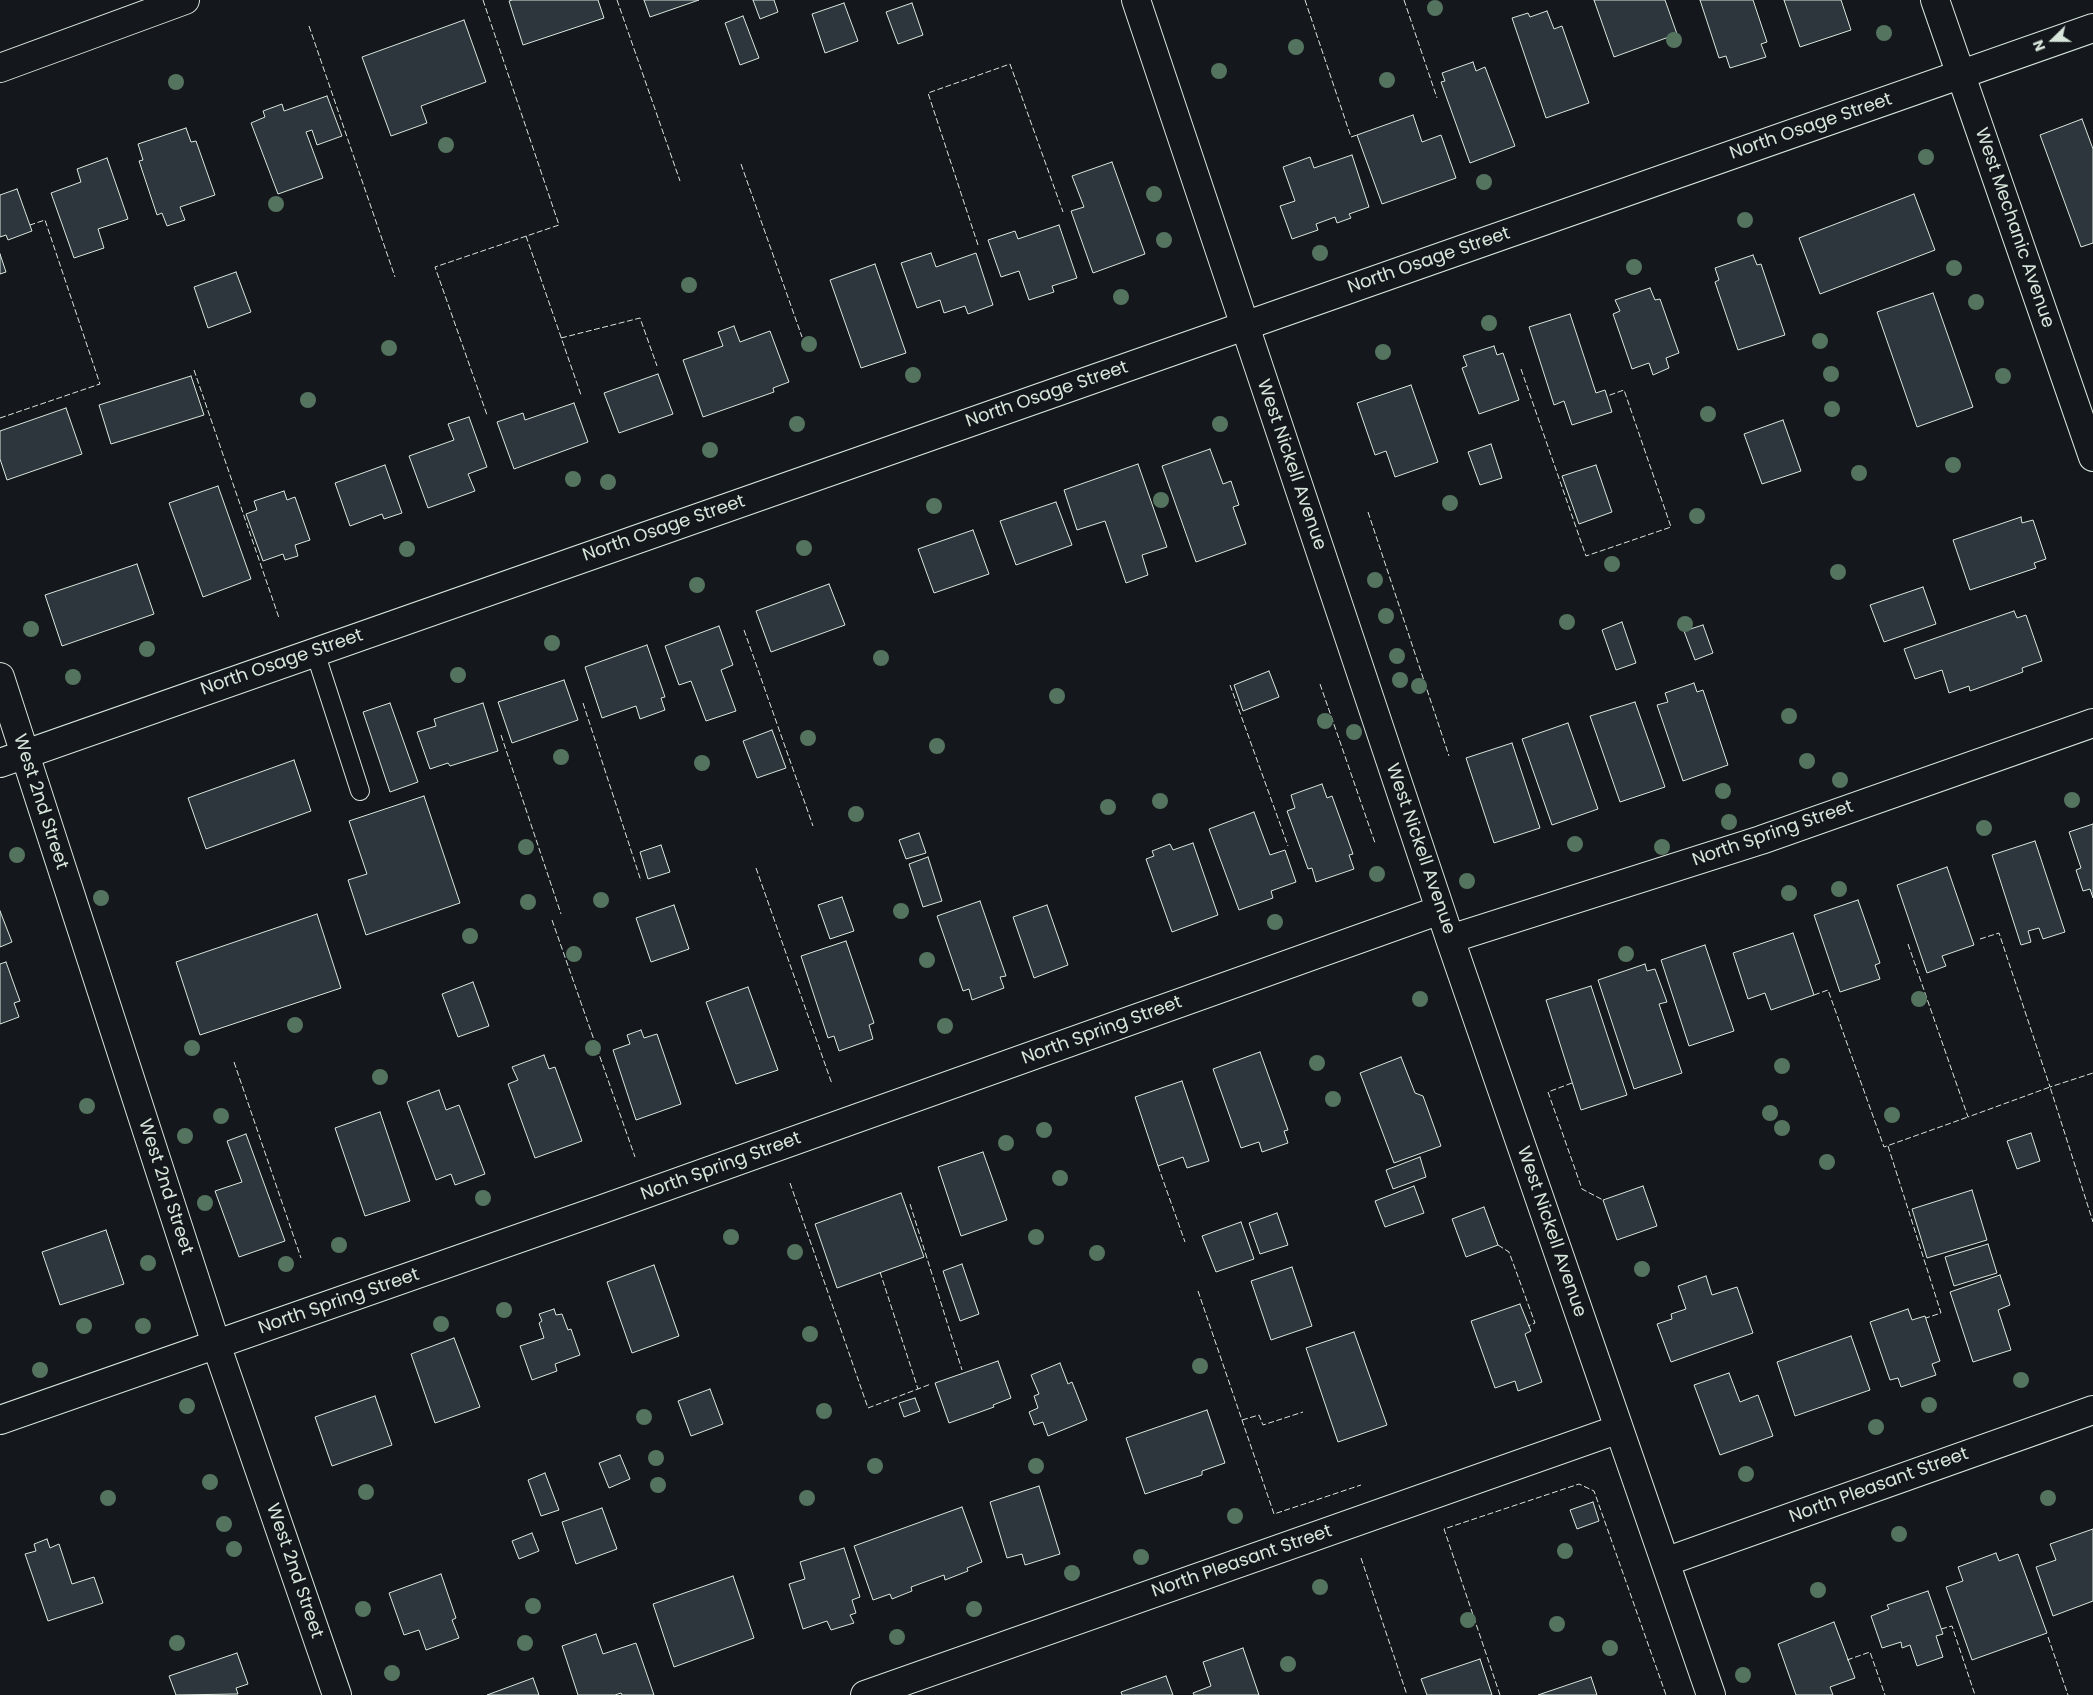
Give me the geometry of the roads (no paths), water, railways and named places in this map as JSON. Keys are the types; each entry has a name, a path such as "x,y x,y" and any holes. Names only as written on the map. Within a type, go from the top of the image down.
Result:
{"street":[{"path":"0,68 185,0"},
{"name":"West Nickell Avenue","path":"1136,0 1440,910 1711,1695"},
{"name":"West Mechanic Avenue","path":"1936,0 2093,456"},
{"name":"North Osage Street","path":"12,758 2093,28"},
{"name":"West 2nd Street","path":"0,677 12,758 337,1695"},
{"name":"North Spring Street","path":"1450,939 1761,840 2093,723"},
{"name":"North Spring Street","path":"0,1420 619,1203 1440,910"},
{"name":"North Pleasant Street","path":"1665,1562 2093,1410"},
{"name":"North Pleasant Street","path":"865,1695 1619,1430"}],"lane":[{"path":"315,652 360,791"}]}
